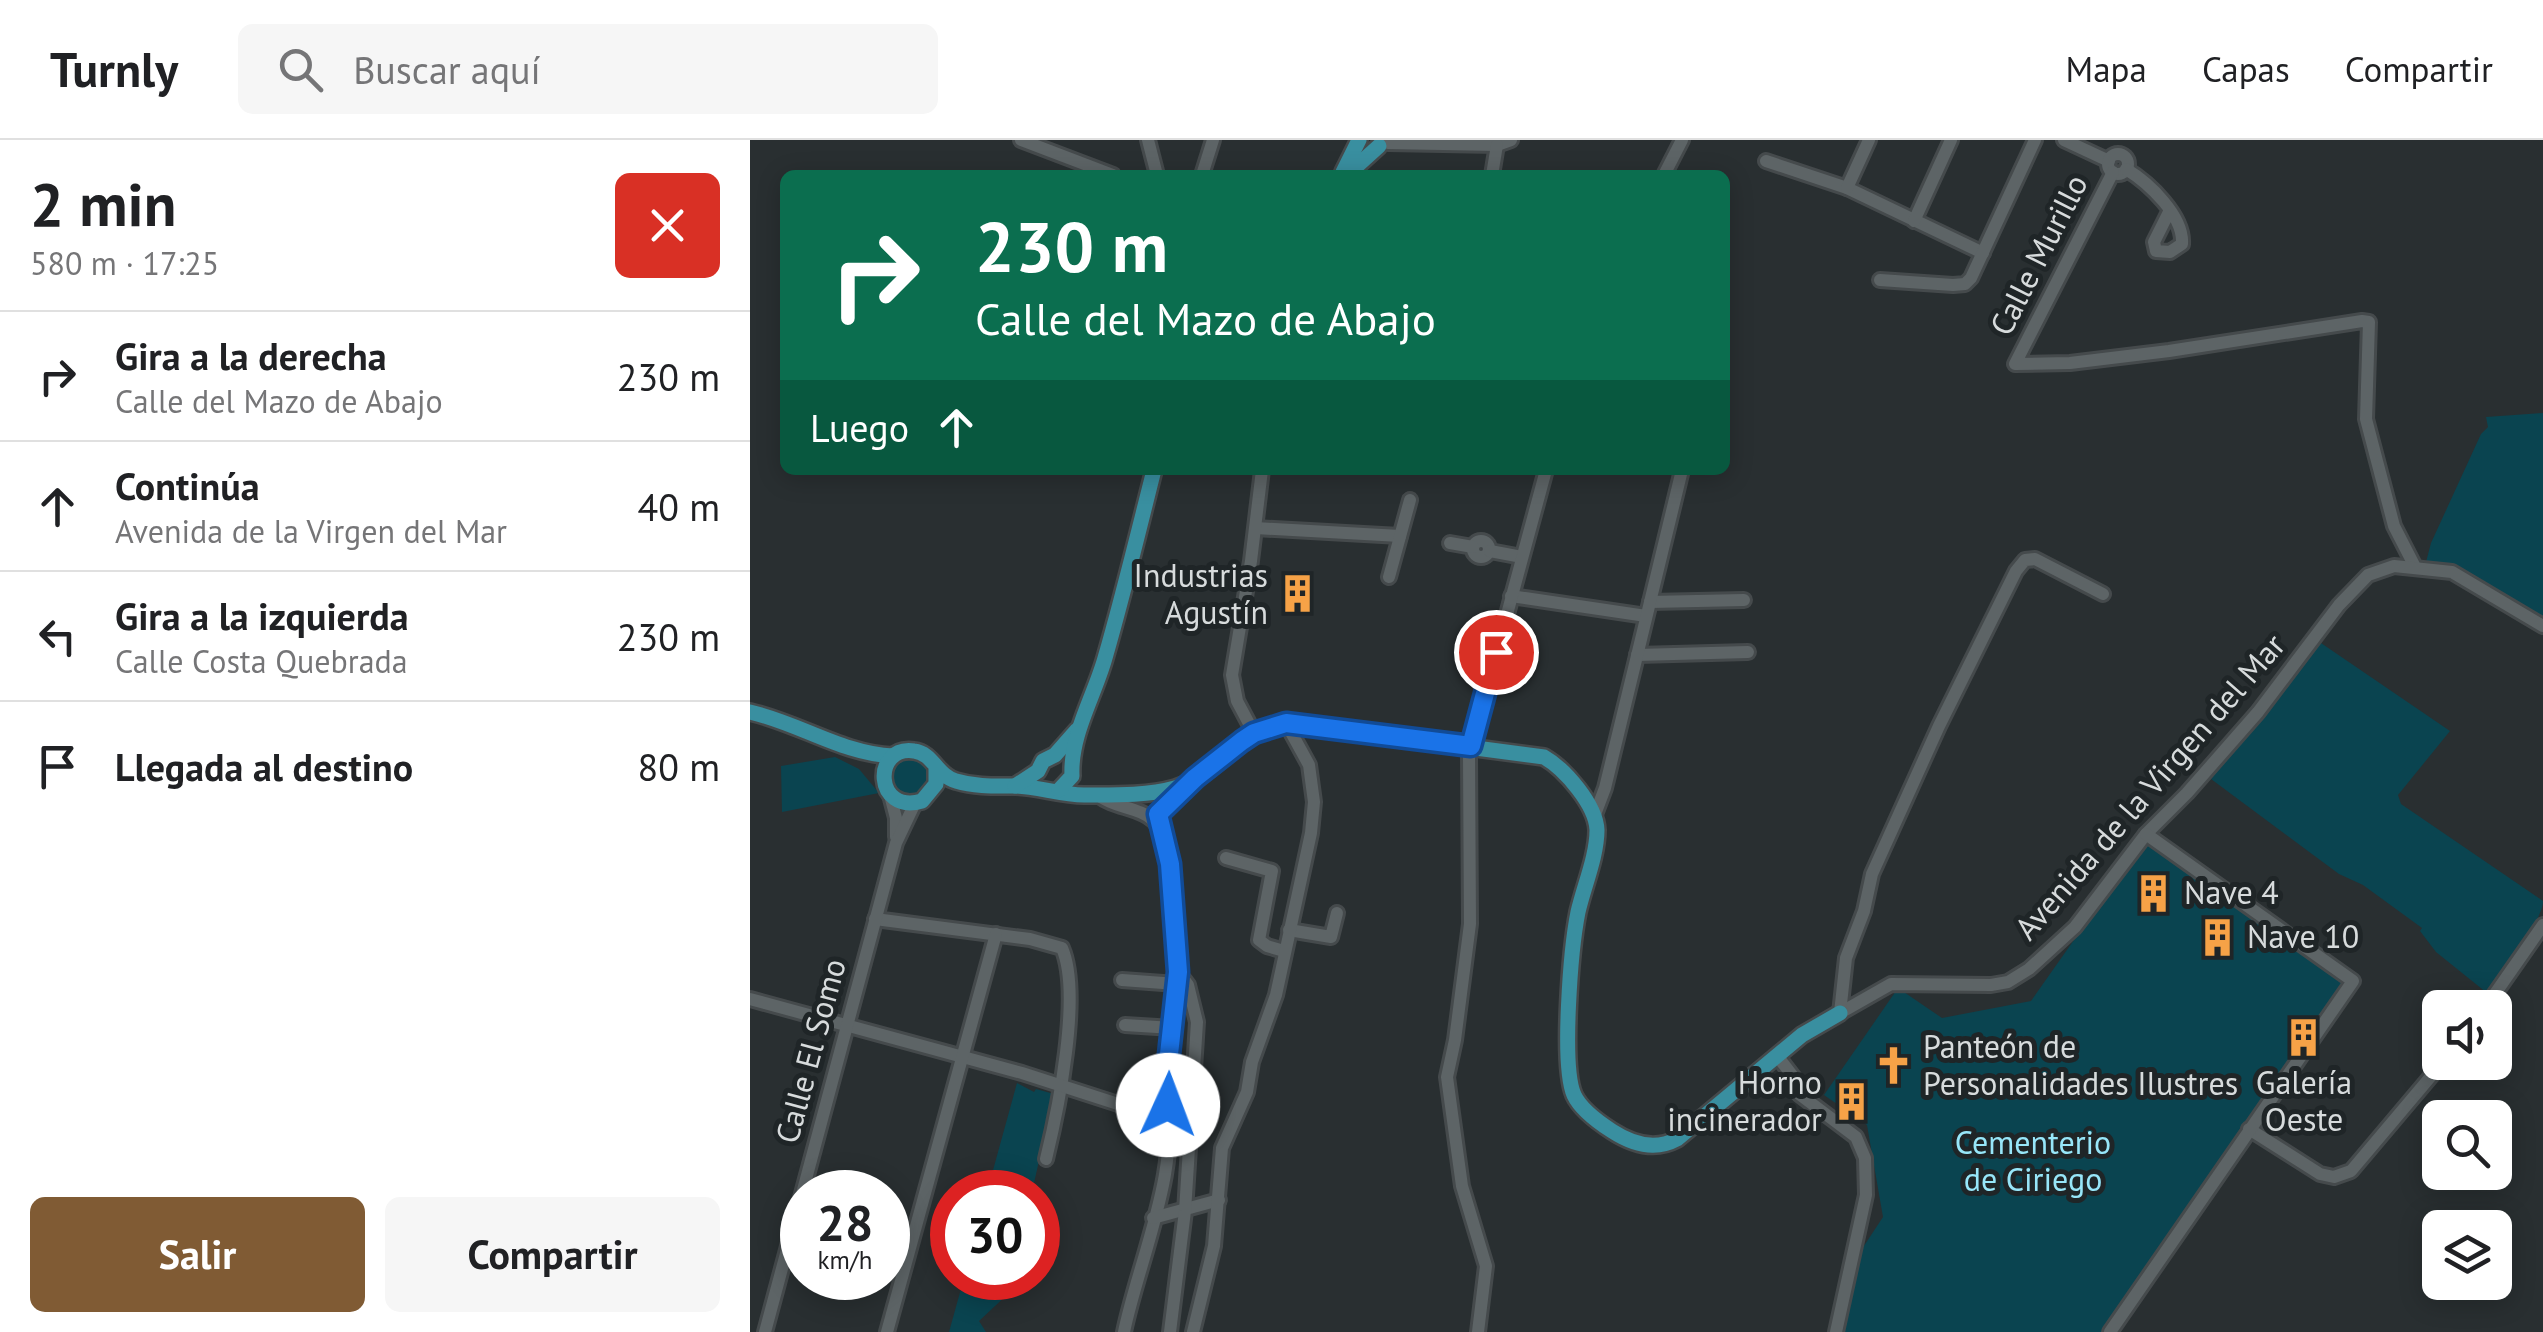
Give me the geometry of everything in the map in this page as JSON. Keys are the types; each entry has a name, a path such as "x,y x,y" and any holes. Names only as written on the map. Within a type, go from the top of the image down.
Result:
{"main road":[{"path":"1349,170 1377,142"},
{"path":"1052,789 1071,770 1153,475"},
{"path":"750,716 792,724 867,755 918,752 946,778 981,786"},
{"path":"750,716 858,760 906,804 915,804 932,792 981,786 1094,795 1162,790 1195,778 1254,733 1286,723 1544,758 1558,768 1594,817"},
{"path":"1016,786 1038,771 1046,758 1055,756 1080,727"},
{"path":"887,787 884,771 893,756"},
{"path":"1055,756 1071,770 1079,787 1094,795"},
{"path":"932,792 936,769"},
{"path":"1038,771 1052,789"},
{"name":"Avenida de la Virgen del Mar","path":"1594,817 1597,832 1571,949 1570,1084 1580,1105 1606,1127 1631,1141 1668,1144 1690,1130 1802,1035 1840,1013"}],"street":[{"path":"1021,140 1100,170"},
{"path":"1148,140 1156,170"},
{"path":"1204,170 1213,140"},
{"path":"1377,142 1497,145 1511,140"},
{"path":"1667,170 1682,140"},
{"path":"1847,188 1869,140"},
{"path":"1914,220 1951,140"},
{"path":"1880,280 1965,284 2035,140"},
{"name":"Calle Murillo","path":"2064,140 2117,164"},
{"name":"Calle Murillo","path":"2132,140 2015,364 2070,363 2368,322 2366,419 2394,526 2414,565"},
{"path":"1493,170 1497,145"},
{"path":"1766,161 1847,188 1983,253"},
{"path":"2117,164 2154,189 2169,212"},
{"path":"1254,733 1237,701 1232,675 1261,475"},
{"path":"1478,1332 1486,1266 1462,1186 1447,1077 1470,924 1471,746 1545,475"},
{"path":"1594,817 1605,788 1681,475"},
{"path":"1389,577 1410,500"},
{"path":"1256,528 1400,536"},
{"path":"1450,543 1473,548 1483,541 1490,551 1522,556"},
{"path":"1840,1013 1846,958 1876,864 2016,570 2025,560 2035,559 2103,594"},
{"name":"Avenida de la Virgen del Mar","path":"1840,1013 1891,984 1974,986 2008,982 2018,976 2075,927 2146,834 2187,794 2266,702 2354,587 2378,569 2414,565 2462,575 2543,626"},
{"path":"1511,596 1648,609 1744,600"},
{"path":"1637,655 1748,652"},
{"path":"1193,1332 1214,1246 1222,1148 1247,1092 1252,1062 1276,995 1311,833 1314,802 1309,764 1286,723"},
{"path":"1152,814 1195,778"},
{"name":"Calle El Somo","path":"887,787 896,818 896,842"},
{"path":"1582,798 1599,796 1605,788"},
{"path":"1152,814 1162,790"},
{"path":"1124,1332 1163,1178 1168,1122 1165,1091 1177,978 1170,864 1153,812 1140,793"},
{"path":"1094,795 1108,803 1152,814"},
{"name":"Calle El Somo","path":"764,1332 896,842 915,804"},
{"path":"2110,1332 2353,981 2146,834"},
{"path":"1226,858 1272,871 1259,940 1284,951"},
{"path":"1289,930 1331,938 1338,913"},
{"path":"875,919 996,934 1062,948 1068,972 1063,1086 1046,1159"},
{"path":"2498,990 2543,925"},
{"path":"887,1332 996,934"},
{"path":"1122,980 1177,978 1188,985 1197,1022 1185,1212 1170,1332"},
{"path":"750,999 962,1056 1118,1104 1168,1105"},
{"path":"1124,1025 1173,1028"},
{"path":"1778,1057 1795,1079 1799,1094 1856,1138 1866,1165 1860,1228 1836,1332"},
{"path":"2249,1129 2320,1174 2334,1178 2351,1171 2428,1080"},
{"path":"1811,1086 1813,1106"},
{"path":"1168,1122 1190,1123"},
{"path":"1154,1218 1219,1200"}],"green space":[{"path":"2543,413 2543,619 2458,568 2426,562 2481,434 2488,427 2486,417"},
{"path":"2318,641 2450,731 2398,795 2401,804 2543,901 2541,910 2511,961 2489,990 2483,990 2436,952 2420,931 2422,928 2363,885 2339,874 2211,779"},
{"path":"835,757 859,769 879,793 782,812 781,766"},
{"path":"911,757 925,763 931,777 925,791 911,797 897,791 891,777 897,763"},
{"name":"Cementerio de Ciriego","path":"2143,842 2349,981 2106,1332 1841,1332 1854,1261 1883,1217 1867,1125 1824,1095 1898,988 1942,1018 2031,1001"},
{"path":"1017,1083 1034,1092 1036,1089 1054,1094 1037,1170 993,1170"},
{"path":"958,1300 1001,1300 979,1321 986,1332 949,1332"}],"place":[{"name":"Industrias Agustín","path":"1298,594"},
{"name":"Nave 4","path":"2154,893"},
{"name":"Nave 10","path":"2217,937"},
{"name":"Galería Oeste","path":"2304,1038"},
{"name":"Panteón de Personalidades Ilustres","path":"1893,1065"},
{"name":"Horno incinerador","path":"1852,1101"}],"route":[{"path":"1168,1105 1165,1091 1178,972 1170,864 1158,814 1242,741 1286,723 1471,746 1496,652"}]}
